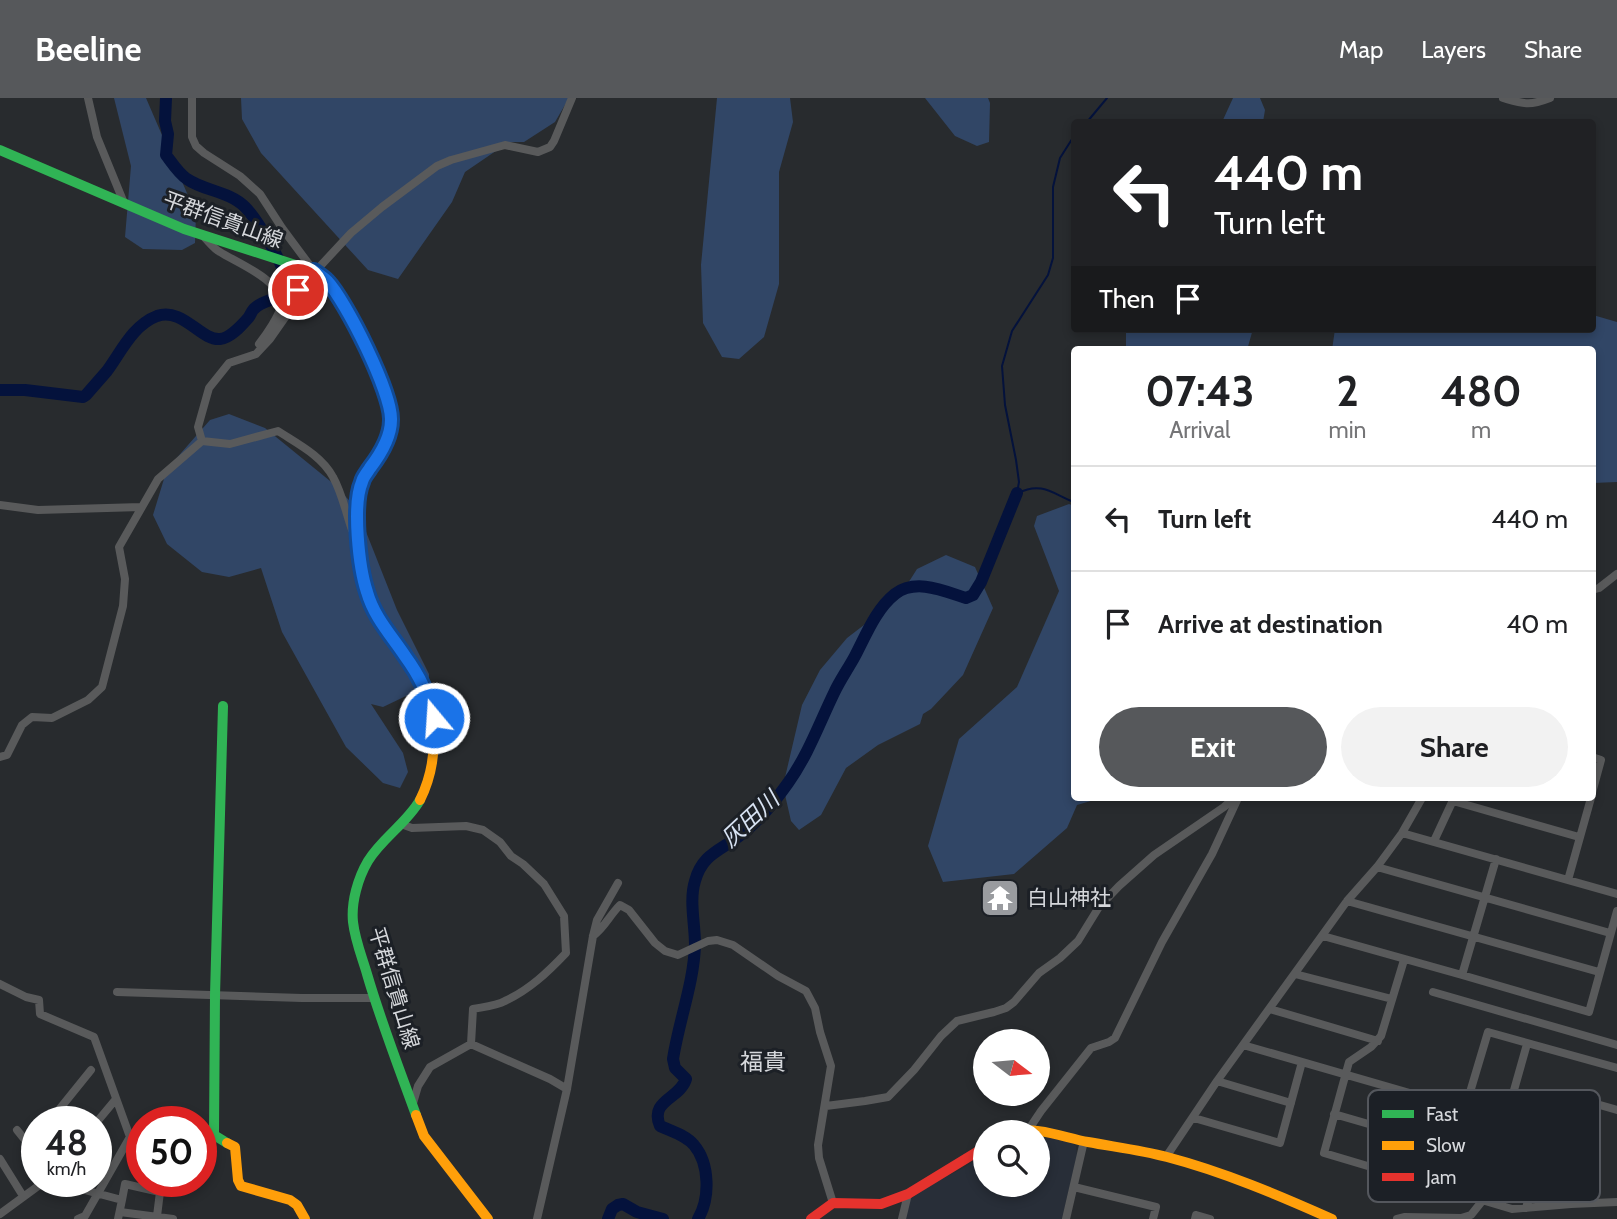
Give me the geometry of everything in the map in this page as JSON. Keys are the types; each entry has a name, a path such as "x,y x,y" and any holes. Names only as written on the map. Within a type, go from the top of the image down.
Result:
{"main road":[{"name":"平群信貴山線","path":"5,152 203,236 314,271 327,281 363,340 383,388 391,421 386,443 362,480 357,498 360,557 366,592 384,629 426,689 434,718 435,738 431,772 414,810 383,841 368,861 359,881 353,921 374,998 424,1136 488,1219"},
{"path":"223,706 214,1135 235,1147 241,1186 290,1200 297,1205 305,1219"},
{"path":"1050,1132 1166,1157 1234,1179 1332,1219"},
{"path":"811,1219 833,1203 881,1204 908,1194 973,1154"},
{"path":"1298,1219 1302,1206"}],"street":[{"path":"88,98 97,137 124,203"},
{"path":"192,98 192,137 196,146 240,176 260,194 314,271"},
{"path":"202,441 198,427 209,388 229,363 256,354 270,339 291,309 298,290 351,233 437,166 505,145 538,152 550,147 572,98"},
{"path":"1503,98 1534,104 1550,98"},
{"path":"203,236 217,251 254,270 278,294 282,304 278,315 249,357"},
{"path":"0,757 7,755 22,725 32,717 52,718 88,700 102,687 123,606 125,579 119,547 158,479 202,441 230,443 278,431 310,452 328,470 334,478 352,530 359,536"},
{"path":"0,505 38,510 141,507"},
{"path":"1596,589 1617,574"},
{"path":"1596,758 1601,760 1596,778"},
{"path":"825,1106 888,1097 957,1021 994,1012 1014,1002 1039,973 1078,941 1099,907 1119,886 1154,855 1232,801"},
{"path":"1035,1120 1091,1048 1115,1038 1162,942 1212,855 1235,801"},
{"path":"1166,1157 1269,1009 1402,833 1420,801"},
{"path":"1434,841 1452,801"},
{"path":"1460,801 1580,837"},
{"path":"1568,880 1590,801"},
{"path":"401,824 412,828 466,826 483,830 500,842 511,856 544,884 564,916 566,953 548,972 524,990 504,1002 473,1009 471,1044"},
{"path":"1402,833 1617,894"},
{"path":"1462,975 1496,859"},
{"path":"1377,867 1610,933"},
{"path":"537,1219 567,1089 593,936 597,920 618,883"},
{"path":"1348,901 1600,972"},
{"path":"593,936 604,928 620,905 629,909 655,943 665,951 678,955 717,940 733,945 778,976 806,991 815,1007 831,1066 818,1144 819,1158 833,1203"},
{"path":"1323,936 1588,1012 1617,911"},
{"path":"1368,1166 1324,1153 1349,1062 1378,1041 1404,960"},
{"path":"1296,974 1392,999"},
{"path":"0,984 38,1000 40,1014 94,1037 130,1137 112,1167"},
{"path":"117,992 374,998"},
{"path":"1433,992 1617,1045"},
{"path":"1269,1009 1378,1041"},
{"path":"1471,1090 1488,1032 1617,1068"},
{"path":"471,1044 567,1089"},
{"path":"413,1107 418,1086 430,1067 471,1044"},
{"path":"1514,1090 1527,1044"},
{"path":"1243,1045 1400,1090"},
{"path":"1194,1118 1280,1143 1302,1062"},
{"path":"63,1106 91,1070"},
{"path":"1217,1082 1292,1103"},
{"path":"110,1106 116,1099"},
{"path":"1600,1105 1617,1110"},
{"path":"1334,1114 1368,1124"},
{"path":"17,1130 21,1136"},
{"path":"1066,1219 1084,1141"},
{"path":"0,1159 21,1193"},
{"path":"126,1184 119,1215 173,1219"},
{"path":"1074,1187 1156,1207 1153,1219"},
{"path":"902,1219 908,1194"},
{"path":"0,1214 22,1197"},
{"path":"78,1219 85,1216 94,1197"},
{"path":"108,1197 121,1200"},
{"path":"157,1216 159,1197"},
{"path":"1397,1219 1461,1218 1471,1215 1481,1202"},
{"path":"1489,1202 1512,1209 1617,1202"},
{"path":"1526,1208 1528,1202"},
{"path":"1195,1219 1196,1215 1210,1219"}],"shaded area":[{"path":"114,98 146,98 196,214 195,243 182,250 143,249 125,237 131,166"},
{"path":"241,98 569,98 555,122 524,142 509,142 465,172 452,202 398,279 368,270 261,153 242,119"},
{"path":"717,98 790,98 793,122 779,172 779,284 764,337 739,359 722,357 703,323 701,265"},
{"path":"925,98 988,98 989,142 977,146 955,136"},
{"path":"1233,98 1260,98 1265,110 1264,119 1223,119"},
{"path":"1596,316 1617,322 1617,482 1596,483 1596,346 1333,346 1334,333 1596,333"},
{"path":"1126,333 1252,333 1248,346 1126,346"},
{"path":"229,414 265,428 335,485 357,509 397,610 429,674 429,685 383,707 371,704 403,753 408,772 400,788 383,783 346,747 282,632 261,568 229,577 202,572 167,544 153,515 167,469 210,420"},
{"path":"1071,505 1071,801 1091,801 1077,805 1067,828 1014,874 943,882 928,846 959,739 1017,687 1059,591 1034,526 1037,516"},
{"path":"946,555 975,567 993,608 963,675 923,714 920,724 878,745 846,768 821,815 799,830 791,821 783,786 802,705 820,670 847,638 898,599 917,569"},
{"path":"1050,1138 1069,1141 1076,1146 1077,1155 1062,1219 904,1219 909,1200 928,1186 973,1161 973,1197 1050,1197"}],"waterway":[{"path":"0,390 25,390 83,397 107,371 134,332 149,320 166,314 175,316 206,335 220,339 232,334 254,309 275,298 283,288 284,274 276,254 245,207 232,198 187,179 166,155 166,98"},
{"path":"1090,119 1107,98"},
{"path":"1017,493 1019,482 1005,405 1002,366 1012,331 1048,275 1053,258 1053,187 1060,158 1071,141"},
{"path":"1018,493 1041,488 1071,501"},
{"name":"灰田川","path":"698,1219 706,1192 703,1162 694,1145 660,1126 658,1117 662,1105 683,1086 686,1079 675,1068 673,1059 694,959 692,896 698,872 712,854 759,819 788,783 836,688 888,600 903,589 921,586 966,598 973,595 981,582 1017,493"},
{"name":"灰田川","path":"608,1219 612,1209 623,1204 637,1212 663,1219"}],"traffic: fast":[{"path":"0,150 184,229 314,271 331,287 345,306 366,348"},
{"path":"223,706 214,1135 227,1143"},
{"path":"416,1115 372,992 354,929 353,906 356,890 368,861 420,800"}],"traffic: slow":[{"path":"366,348 385,391 391,418 388,436 366,472 359,490 359,551 363,580 370,602 381,623 426,689 430,703 434,726 433,754 429,777 420,800"},
{"path":"416,1115 424,1136 488,1219"},
{"path":"1050,1133 1138,1150 1188,1163 1230,1177 1332,1219"},
{"path":"227,1143 235,1147 241,1186 290,1200 297,1205 305,1219"}],"traffic: jam":[{"path":"811,1219 833,1203 881,1204 908,1194 973,1154"}],"place":[{"name":"白山神社","path":"1000,898"}],"district":[{"name":"福貴","path":"763,1062"}],"route":[{"path":"298,290 314,271 327,281 363,340 390,409 391,421 386,443 362,480 357,498 360,557 366,592 384,629 426,689 434,718"}]}
